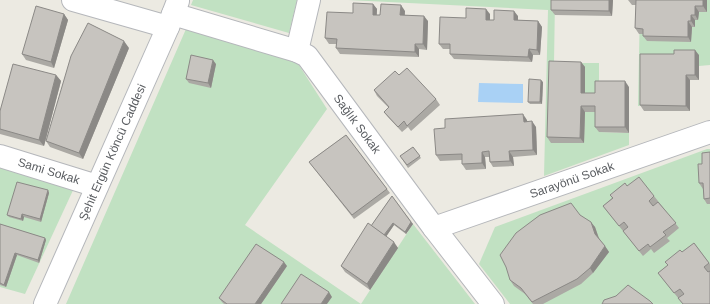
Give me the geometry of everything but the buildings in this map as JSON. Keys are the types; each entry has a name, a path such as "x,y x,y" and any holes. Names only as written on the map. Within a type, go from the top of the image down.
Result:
{"street":[{"name":"Sağlık Sokak","path":"73,0 173,14 297,51 307,56 434,228 493,304"},
{"path":"297,51 309,0"},
{"name":"Şehit Ergün Köncü Caddesi","path":"44,304 173,14"},
{"name":"Sarayönü Sokak","path":"434,228 710,132"},
{"name":"Sami Sokak","path":"0,156 97,186"}],"green space":[{"path":"193,0 297,0 289,33 191,5"},
{"path":"348,0 555,0 554,63 599,63 599,98 585,98 584,143 585,112 599,112 599,132 629,133 629,145 544,176 548,10"},
{"path":"632,0 710,0 710,65 699,66 699,55 644,106 638,106 640,5"},
{"path":"186,29 297,62 327,109 245,225 361,304 66,304"},
{"path":"710,149 710,304 510,304 479,264 495,227"},
{"path":"0,164 75,186 25,294 0,287"},
{"path":"413,224 475,304 361,304"}],"water":[{"path":"479,83 523,84 523,103 478,102"}]}
